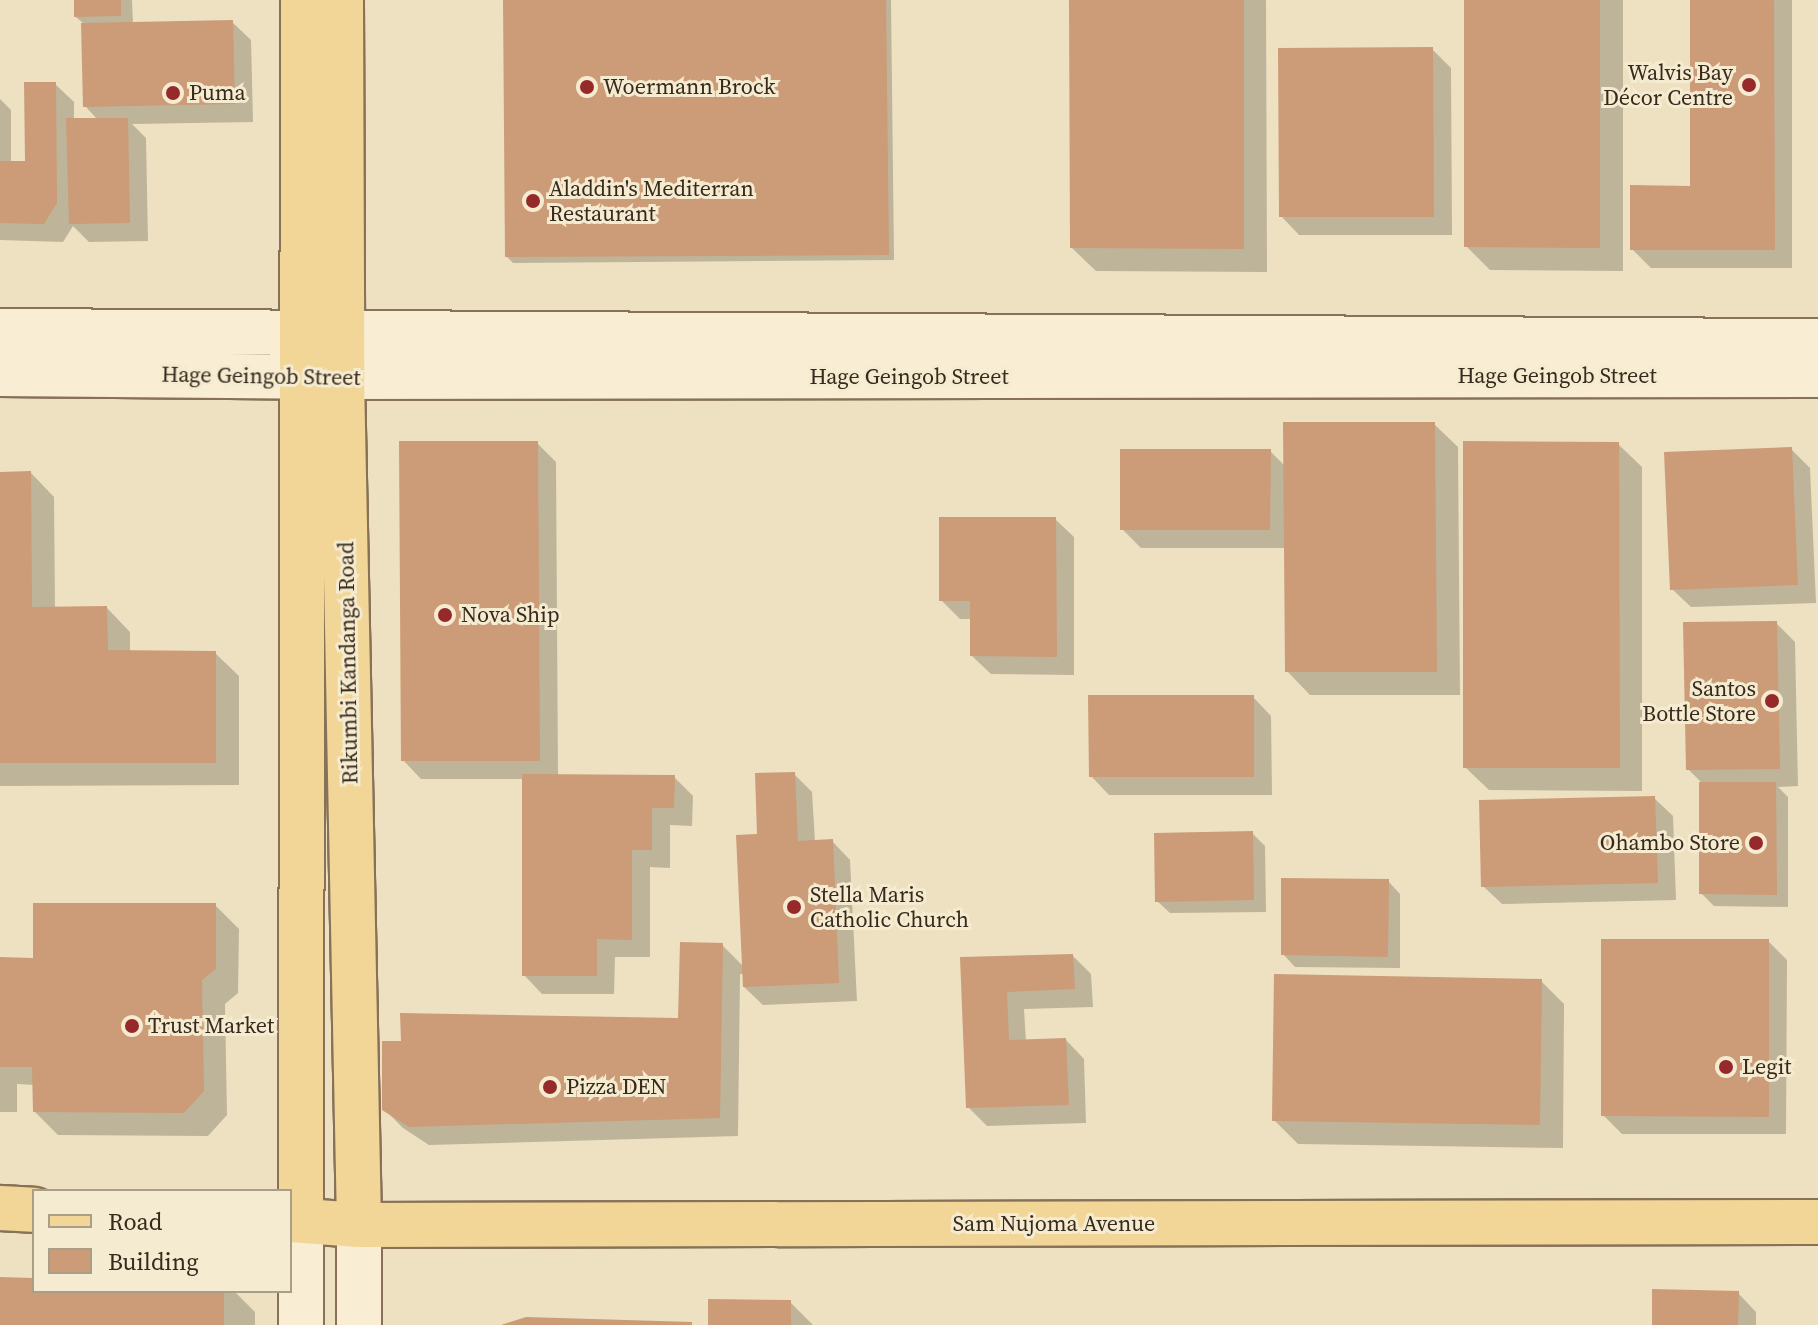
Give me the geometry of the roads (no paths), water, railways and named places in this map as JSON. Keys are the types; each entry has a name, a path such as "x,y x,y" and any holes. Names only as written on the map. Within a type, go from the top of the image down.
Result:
{"main road":[{"name":"Rikumbi Kandanga Road","path":"303,0 323,355 359,1225"},
{"name":"Rikumbi Kandanga Road","path":"295,1220 323,355 341,0"},
{"path":"0,1208 32,1210"},
{"name":"Sam Nujoma Avenue","path":"295,1220 359,1225 1818,1222"}],"street":[{"name":"Hage Geingob Street","path":"0,331 323,355 1818,375"},
{"name":"Hage Geingob Street","path":"0,374 323,355 1818,341"},
{"name":"Rikumbi Kandanga Road","path":"295,1220 301,1325"},
{"name":"Rikumbi Kandanga Road","path":"359,1225 359,1325"}],"place":[{"name":"Walvis Bay Décor Centre","path":"1749,85"},
{"name":"Woermann Brock","path":"587,87"},
{"name":"Puma","path":"173,93"},
{"name":"Aladdin's Mediterran Restaurant","path":"533,201"},
{"name":"Nova Ship","path":"445,615"},
{"name":"Santos Bottle Store","path":"1772,701"},
{"name":"Ohambo Store","path":"1756,843"},
{"name":"Stella Maris Catholic Church","path":"794,907"},
{"name":"Trust Market","path":"132,1026"},
{"name":"Legit","path":"1726,1067"},
{"name":"Pizza DEN","path":"550,1087"}]}
